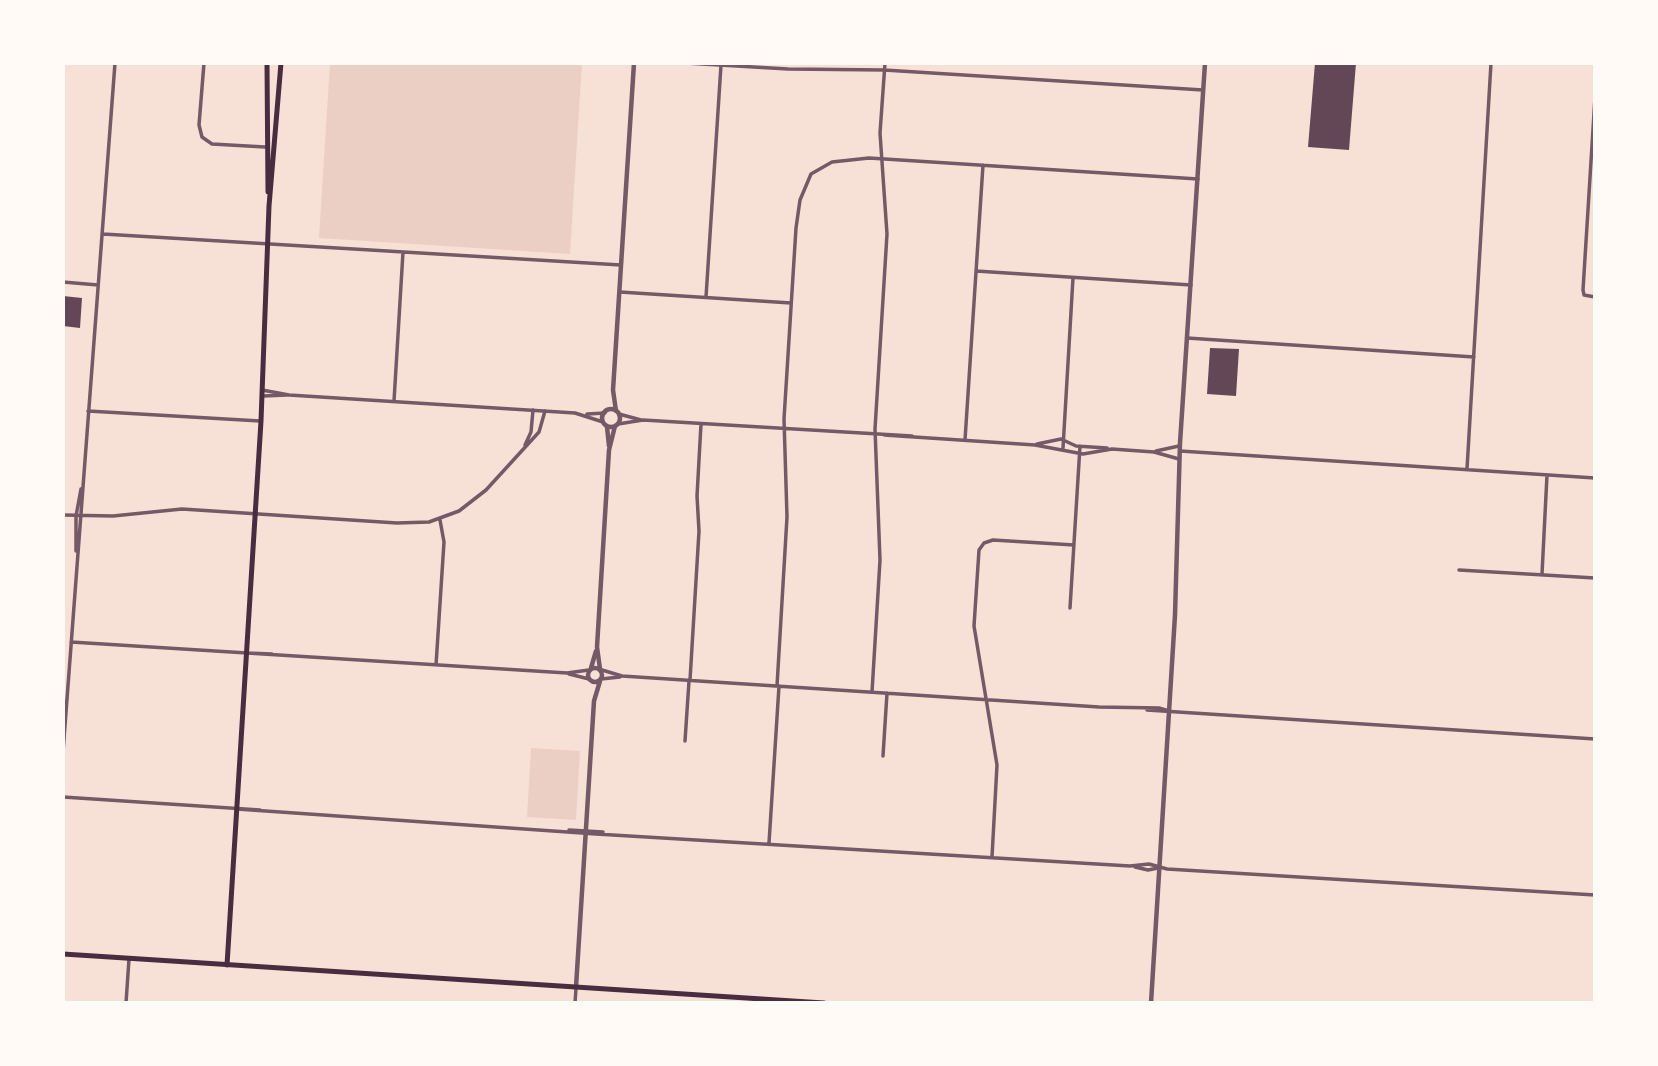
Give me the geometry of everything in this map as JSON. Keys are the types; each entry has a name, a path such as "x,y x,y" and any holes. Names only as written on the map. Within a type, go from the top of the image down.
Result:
{"main road":[{"path":"267,63 265,147 269,206"},
{"path":"227,965 256,514 269,206 282,63"},
{"path":"63,954 824,1003"}],"street":[{"path":"77,557 76,516 82,484 115,63"},
{"path":"204,63 199,125 204,140 216,144 265,147"},
{"path":"610,450 605,424 613,390 634,63"},
{"path":"685,63 884,70 1203,90"},
{"path":"872,692 880,560 875,434 887,234 881,159 885,63"},
{"path":"1151,1003 1169,711 1180,448 1205,63"},
{"path":"1467,470 1492,63"},
{"path":"706,297 721,65"},
{"path":"1595,97 1584,295 1595,297"},
{"path":"769,843 787,517 784,429 791,303 798,208 811,174 817,168 838,161 881,159 1198,179"},
{"path":"965,440 983,165"},
{"path":"102,233 621,265"},
{"path":"394,401 403,252"},
{"path":"976,271 1191,285"},
{"path":"1063,448 1073,278"},
{"path":"63,282 98,285"},
{"path":"620,292 791,303"},
{"path":"1187,338 1474,357"},
{"path":"594,701 590,669 597,646 610,450 617,425 613,390"},
{"path":"262,393 584,415 617,412 643,420 1035,444 1063,448 1080,454 1112,449"},
{"path":"523,447 531,432 533,410"},
{"path":"88,411 261,421"},
{"path":"63,515 113,516 182,509 407,523 440,520 477,498 539,432 545,411"},
{"path":"584,415 605,424 617,425 643,420"},
{"path":"685,741 699,531 697,496 701,424"},
{"path":"1035,444 1063,439 1080,446 1154,452 1180,459"},
{"path":"1070,608 1080,446"},
{"path":"1154,452 1180,448 1595,478"},
{"path":"1542,574 1547,475"},
{"path":"63,751 77,557 83,516 82,484"},
{"path":"436,665 444,536 440,520"},
{"path":"992,857 998,771 974,622 981,546 993,540 1074,545"},
{"path":"1459,570 1595,578"},
{"path":"71,642 567,673 590,669 622,676 689,681 1595,738"},
{"path":"575,1003 594,701 601,670 597,646"},
{"path":"567,673 590,680 622,676"},
{"path":"883,756 887,693"},
{"path":"63,797 1130,866 1148,870 1159,868 1595,895"},
{"path":"126,1003 129,958"}],"shaded area":[{"path":"330,63 582,63 570,254 319,238"},
{"path":"531,748 580,751 576,820 527,817"}],"building":[{"path":"1315,63 1356,63 1349,150 1308,147"},
{"path":"63,296 82,298 80,328 63,326"},
{"path":"1210,348 1239,349 1236,396 1207,394"}]}
